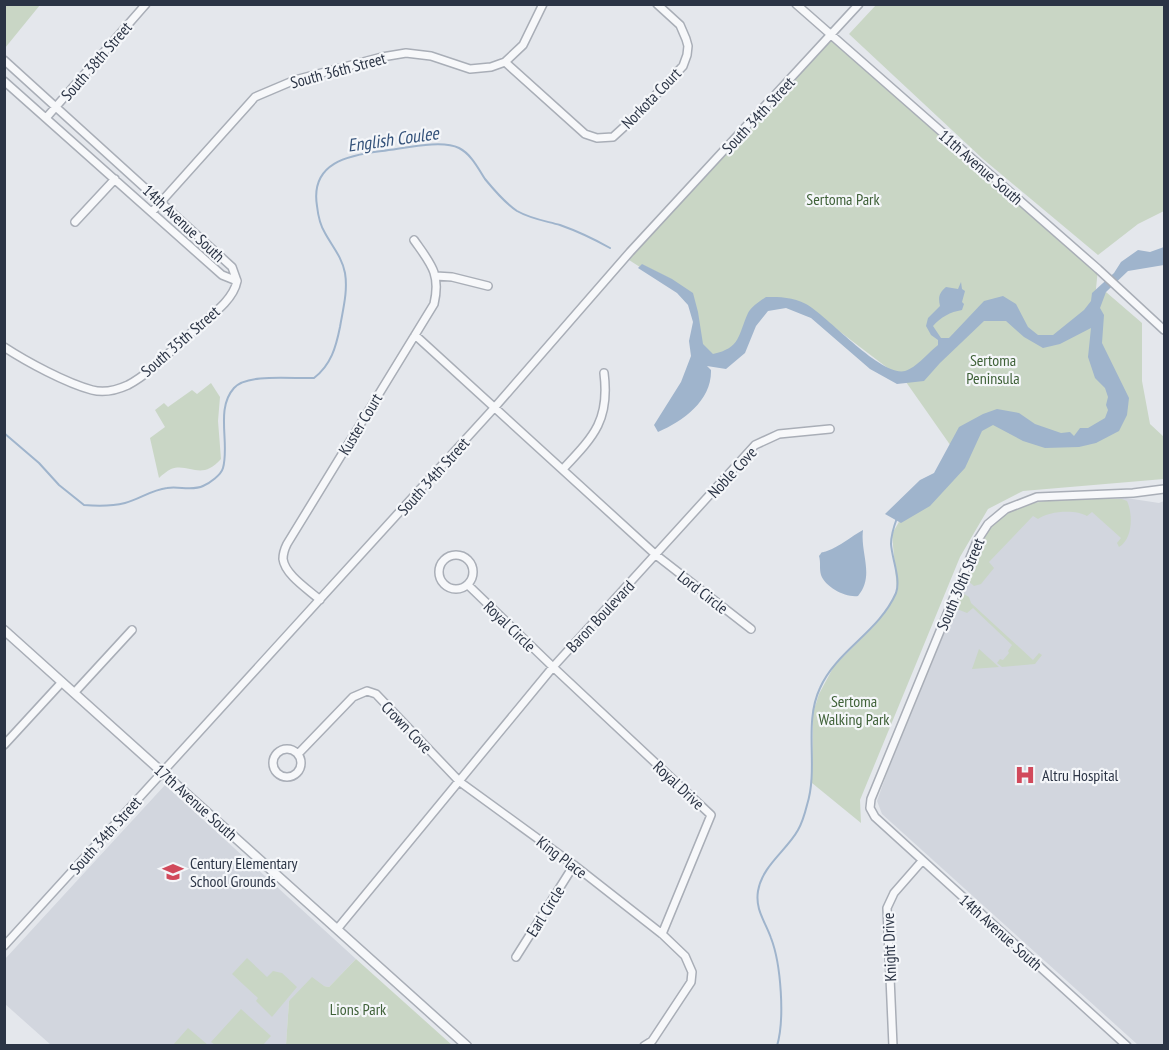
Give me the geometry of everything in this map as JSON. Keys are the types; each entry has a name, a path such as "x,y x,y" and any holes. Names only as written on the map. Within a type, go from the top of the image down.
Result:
{"street":[{"name":"South 38th Street","path":"46,118 146,4"},
{"path":"505,62 524,45 543,4"},
{"name":"Norkota Court","path":"505,62 585,134 597,138 613,137 683,66 687,55 688,46 680,25 657,4"},
{"name":"11th Avenue South","path":"796,4 1121,289 1164,330"},
{"name":"South 34th Street","path":"4,946 495,407 625,258 859,4"},
{"name":"South 36th Street","path":"152,212 241,111 255,97 274,88 295,80 406,53 431,56 470,69 491,67 505,62"},
{"name":"14th Avenue South","path":"4,60 232,267 237,281"},
{"name":"14th Avenue South","path":"4,81 222,275 237,281"},
{"path":"75,222 115,179"},
{"path":"414,240 433,267 436,276 452,277 488,286"},
{"name":"Kuster Court","path":"320,600 286,567 283,559 287,544 434,304 436,276"},
{"name":"South 35th Street","path":"4,347 76,384 94,391 114,390 129,384 146,371 215,311 229,298 236,288 237,281"},
{"path":"415,335 656,555"},
{"path":"563,469 583,447 601,420 606,393 604,373"},
{"name":"Noble Cove","path":"656,555 754,446 778,434 830,429"},
{"name":"South 30th Street","path":"875,818 870,808 871,799 977,541 988,524 1006,509 1037,497 1164,489"},
{"path":"456,555 462,556 471,563 473,574 468,585 459,589 448,587 444,583 440,574 442,563 446,559 456,555"},
{"name":"Lord Circle","path":"656,555 751,629"},
{"name":"Baron Boulevard","path":"338,928 553,667 656,555"},
{"name":"Royal Circle","path":"468,585 553,667"},
{"name":"17th Avenue South","path":"4,630 467,1046"},
{"path":"74,693 132,630"},
{"name":"Royal Drive","path":"553,667 711,815 662,934"},
{"path":"4,745 62,682"},
{"name":"Crown Cove","path":"298,754 353,698 368,691 376,694 460,782"},
{"name":"Crown Cove","path":"288,749 298,754 302,765 298,773 285,778 277,773 273,765 278,752 288,749"},
{"name":"King Place","path":"460,782 574,865 662,934 685,956 692,972 692,982 652,1041 644,1046"},
{"name":"14th Avenue South","path":"875,818 1127,1046"},
{"name":"Knight Drive","path":"893,1046 887,908 894,893 922,861"},
{"name":"Earl Circle","path":"516,957 574,865"}],"shaded area":[{"name":"Altru Hospital","path":"1126,498 1159,503 1164,501 1164,1045 1138,1045 882,814 877,801 977,553 989,530 1003,516 1045,501"},
{"name":"Century Elementary School Grounds","path":"165,785 356,959 329,987 324,986 289,1001 286,1045 51,1045 5,1004 5,959"}],"green space":[{"path":"4,5 40,5 5,48 4,47"},
{"path":"876,5 1164,5 1164,211 1138,224 1098,255 983,159 849,34"},
{"path":"830,35 1098,269 1094,308 1106,292 1142,323 1142,381 1150,424 1164,437 1164,479 1023,491 988,509 960,557 860,800 861,823 812,783 813,713 819,694 834,666 873,627 889,607 897,590 892,534 915,494 960,459 906,382 814,312 769,303 727,363 702,359 695,315 682,294 629,260"},
{"path":"211,383 220,397 218,421 221,459 207,469 177,468 169,470 159,478 150,438 165,427 155,410 164,403 168,407 192,390 197,394"},
{"path":"1122,499 1127,501 1131,519 1127,538 1119,547 1117,543 1121,538 1092,512 1087,516 1069,512 1048,514 1038,519 1033,516 989,562 994,568 981,584 974,586 967,580 982,540 1003,517 1018,508 1051,500"},
{"path":"964,594 1033,660 1039,653 1042,655 1035,664 1002,667 997,663 1009,653 1012,645 973,608 967,613 957,609 955,606 958,599"},
{"path":"979,649 999,667 972,669"},
{"path":"247,958 267,977 273,971 282,973 297,987 272,1017 256,1001 258,998 232,974"},
{"name":"Lions Park","path":"356,959 452,1045 286,1045 289,1001 312,977 329,987"},
{"path":"241,1009 271,1036 263,1045 215,1045 211,1042"},
{"path":"188,1028 208,1045 173,1045"}],"water":[{"path":"1164,247 1164,265 1128,271 1106,292 1100,308 1104,315 1102,343 1129,398 1127,415 1119,431 1096,443 1079,447 1045,448 1023,441 993,425 982,431 965,468 930,506 901,523 885,514 920,480 934,473 959,427 983,414 997,409 1019,413 1035,424 1061,433 1070,432 1074,436 1080,428 1088,428 1105,418 1108,410 1106,405 1108,397 1105,388 1095,378 1088,357 1091,328 1060,344 1043,348 1024,337 1006,321 984,321 924,381 897,384 870,369 811,318 786,308 768,311 756,326 745,353 726,369 707,366 711,370 710,381 702,400 695,408 677,422 658,432 654,425 681,382 691,356 689,341 693,322 688,305 677,293 638,268 642,264 693,293 703,344 713,354 734,344 748,313 756,304 766,297 781,297 806,304 869,356 895,370 905,371 938,345 938,340 931,335 926,326 928,318 940,306 940,295 946,287 958,289 961,282 962,289 965,291 962,302 964,304 962,310 946,315 933,326 941,338 949,338 984,301 1003,296 1016,304 1028,327 1038,335 1053,335 1084,310 1091,301 1092,293 1114,273 1121,262 1138,250 1150,252"},
{"path":"863,530 866,580 858,596 853,596 836,591 827,584 820,572 819,556 822,552 837,547"}],"waterway":[{"name":"English Coulee","path":"4,433 39,463 59,485 84,505 120,504 161,489 199,487 215,478 223,468 225,406 234,388 249,380 314,378 325,367 332,355 340,327 346,280 342,262 323,230 317,209 316,191 319,180 326,171 334,164 357,155 421,145 451,145 459,148 471,158 496,192 517,211 573,230 610,248"},
{"path":"777,1046 781,1021 779,976 771,938 759,910 757,898 760,882 793,837 804,815 812,776 812,716 820,688 836,663 889,607 896,593 897,575 891,544 897,518"}],"place":[{"name":"Altru Hospital","path":"1025,775"},
{"name":"Century Elementary School Grounds","path":"173,872"}],"park label":[{"name":"Sertoma Park","path":"843,199"},
{"name":"Sertoma Peninsula","path":"993,369"},
{"name":"Sertoma Walking Park","path":"854,710"}]}
